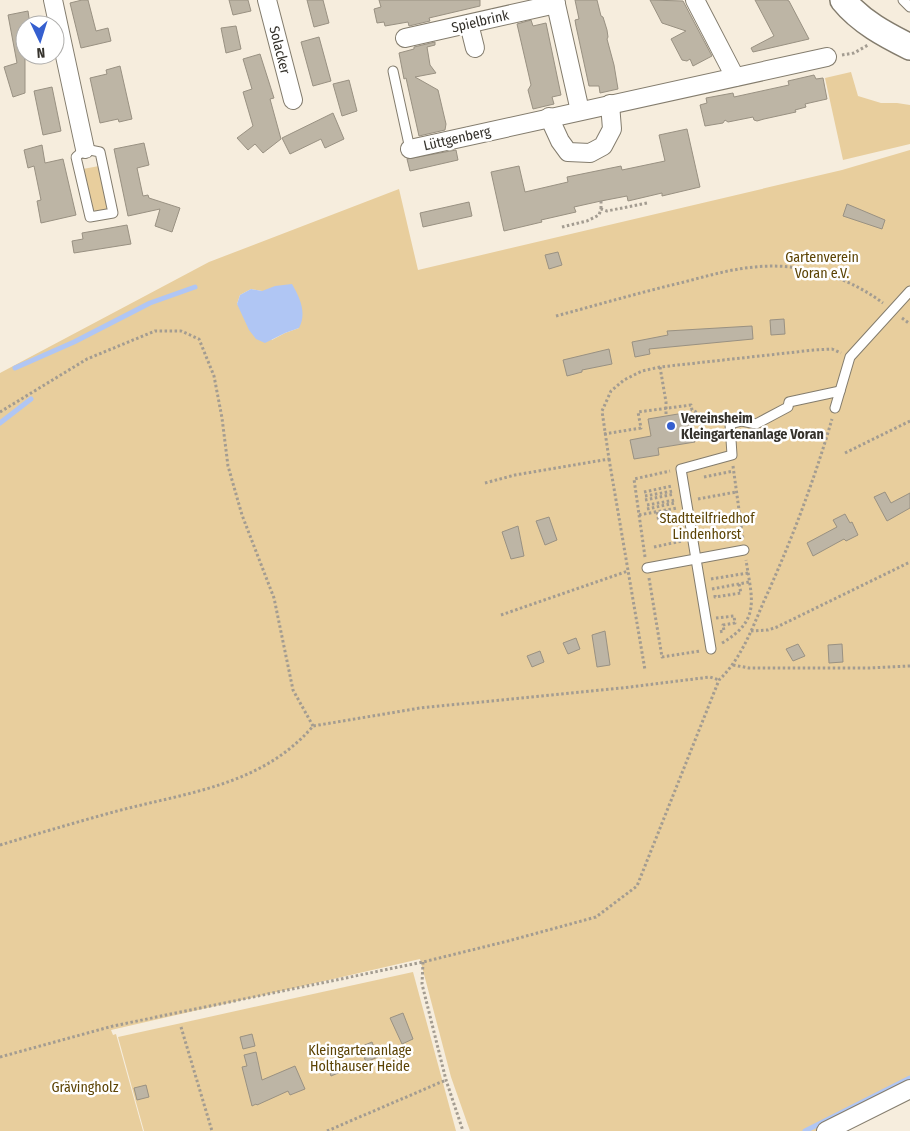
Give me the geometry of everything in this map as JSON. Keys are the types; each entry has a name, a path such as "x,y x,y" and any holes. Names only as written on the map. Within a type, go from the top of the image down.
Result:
{"main road":[{"path":"843,0 848,7 880,32 910,48"}],"street":[{"path":"52,0 85,149"},
{"name":"Solacker","path":"267,0 293,100"},
{"path":"695,0 735,77"},
{"path":"556,2 580,110"},
{"name":"Spielbrink","path":"405,38 556,2"},
{"path":"470,24 475,48"},
{"name":"Lüttgenberg","path":"410,149 827,57"},
{"path":"549,117 560,141 568,152 590,153 603,146 612,129 610,104"},
{"path":"826,1131 910,1088"}],"lane":[{"path":"902,0 910,7"},
{"name":"Lüttgenberg","path":"393,71 410,149"},
{"path":"85,149 100,152 113,213 90,217 76,157 85,149"},
{"path":"835,408 850,357 910,291"},
{"path":"711,649 681,469 732,455 730,424 742,421 756,424 788,406 789,402 840,391"},
{"path":"647,568 744,550"}],"path":[{"path":"562,227 587,222 599,215 601,202"},
{"path":"601,209 607,211 647,203"},
{"path":"556,316 650,290 718,274 740,269 765,267 786,267 832,274 873,296 893,310"},
{"path":"0,412 87,359 155,331 181,332 198,339 214,376 228,466 242,515 274,598 293,690 313,726"},
{"path":"645,670 604,434 602,411 612,390 624,380 642,371 660,367 832,349 850,357"},
{"path":"660,367 666,416"},
{"path":"604,434 641,428 638,412 691,404 692,410 708,418 730,424"},
{"path":"0,1056 113,1026 423,962 508,942 596,917 637,886 719,680 733,665 751,631 789,547 835,408"},
{"path":"845,453 910,421"},
{"path":"681,469 634,479 662,657 711,649 739,632 748,621 751,603 749,582 732,455"},
{"path":"485,483 515,475 609,459"},
{"path":"683,481 733,471"},
{"path":"644,492 673,486"},
{"path":"687,501 736,492"},
{"path":"645,498 674,493"},
{"path":"647,507 676,502"},
{"path":"639,516 677,508"},
{"path":"667,510 669,521"},
{"path":"657,512 659,522"},
{"path":"654,546 692,539"},
{"path":"751,631 768,630 776,627 910,562"},
{"path":"501,615 628,571"},
{"path":"699,582 748,573"},
{"path":"701,591 749,582"},
{"path":"713,589 715,597 741,593 740,584"},
{"path":"706,620 734,616 735,623 724,625 724,631 708,633"},
{"path":"733,665 749,668 910,666"},
{"path":"0,845 73,822 210,788 248,775 270,763 299,742 313,726 438,706 622,688 710,677 719,680"},
{"path":"423,962 422,984 446,1080 463,1131"},
{"path":"181,1027 212,1131"},
{"path":"326,1131 446,1080"}],"green space":[{"path":"851,72 858,96 881,103 910,105 910,144 843,160 825,78"},
{"path":"910,150 910,1087 818,1131 470,1131 451,1077 420,959 111,1030 113,1035 116,1034 143,1131 0,1131 0,373 209,262 399,189 418,270 842,170","holes":["251,289 262,291 299,328 272,340 237,304 240,295"]},
{"path":"99,166 108,207 106,210 97,212 92,209 83,169"},
{"name":"Kleingartenanlage Holthauser Heide","path":"413,972 456,1131 144,1131 118,1037"}],"water":[{"path":"292,284 300,300 302,311 299,328 265,343 256,339 249,330 237,304 240,295 251,289 262,291 275,286"}],"building":[{"path":"88,0 96,31 108,28 111,41 81,48 70,3"},
{"path":"229,0 248,0 251,11 233,15"},
{"path":"307,0 323,0 329,23 314,27"},
{"path":"379,0 480,0 480,6 429,18 430,21 409,26 408,22 385,26 384,22 377,23 374,9 381,7"},
{"path":"575,0 597,0 607,30 607,39 618,89 600,93 599,86 589,86 575,20 579,19"},
{"path":"650,0 683,1 712,56 693,66 690,59 687,61 682,60 671,39 686,31 662,23"},
{"path":"755,0 789,1 809,39 753,52 751,48 774,36"},
{"path":"28,11 29,15 15,15 15,52 8,15"},
{"path":"531,20 533,26 546,23 561,95 552,97 554,104 533,109 528,90 531,85 517,24"},
{"path":"236,26 241,49 226,53 221,28"},
{"path":"319,37 331,81 313,86 301,42"},
{"path":"435,42 435,45 427,47 430,65 436,73 415,77 438,90 446,124 445,130 419,136 399,53"},
{"path":"260,54 274,98 270,99 281,139 263,153 255,144 248,150 237,138 253,126 243,92 252,89 243,59"},
{"path":"15,64 25,65 25,93 13,97 4,67"},
{"path":"120,66 132,119 119,122 118,119 100,123 90,78 107,74 106,70"},
{"path":"814,75 816,79 823,78 827,99 805,104 806,107 795,110 796,112 757,121 753,117 728,122 725,120 723,123 705,126 700,105 707,103 706,98 733,93 734,97 789,85 788,81"},
{"path":"349,80 357,111 342,116 333,84"},
{"path":"52,87 61,131 43,135 34,91"},
{"path":"333,113 344,139 325,148 321,139 290,154 282,138"},
{"path":"687,129 700,187 662,196 662,193 628,201 627,196 574,207 576,212 504,231 491,172 519,166 525,192 568,182 567,177 621,166 622,170 665,161 659,135"},
{"path":"144,143 149,165 137,168 143,196 148,195 149,198 180,208 172,232 155,226 160,209 128,216 114,149"},
{"path":"42,145 45,163 63,159 76,215 41,223 37,201 41,200 34,166 28,168 24,150"},
{"path":"456,150 458,160 410,171 407,159"},
{"path":"469,202 472,216 423,227 420,213"},
{"path":"847,204 885,220 882,229 843,216"},
{"path":"127,225 131,244 74,253 72,241 83,239 82,233"},
{"path":"558,252 562,265 549,269 545,255"},
{"path":"784,319 785,334 771,335 770,320"},
{"path":"752,326 753,339 649,349 650,354 635,357 632,342 668,335 667,331"},
{"path":"609,349 612,364 582,370 582,372 567,376 563,360"},
{"name":"Vereinsheim Kleingartenanlage Voran","path":"690,412 695,442 658,448 659,455 634,459 630,440 651,436 648,419"},
{"path":"885,492 891,503 910,493 910,508 887,521 874,497"},
{"path":"845,514 850,523 852,522 858,535 846,541 844,539 813,556 807,543 837,527 833,520"},
{"path":"549,517 557,540 545,545 536,521"},
{"path":"518,526 524,556 511,559 502,532"},
{"path":"605,631 610,665 597,667 592,635"},
{"path":"576,638 580,649 568,654 563,643"},
{"path":"798,644 805,656 793,661 786,649"},
{"path":"842,644 843,662 829,663 828,645"},
{"path":"540,651 544,662 532,667 527,656"},
{"path":"403,1013 413,1039 402,1044 390,1018"},
{"path":"252,1034 255,1046 243,1049 240,1037"},
{"path":"372,1042 378,1057 366,1062 360,1047"},
{"path":"256,1052 262,1080 295,1066 305,1089 290,1095 288,1091 252,1106 242,1067 247,1066 244,1055"},
{"path":"338,1059 343,1071 331,1076 326,1064"},
{"path":"146,1085 149,1097 137,1100 134,1088"}],"waterway":[{"path":"15,368 74,342 150,303 195,287"},
{"path":"0,423 31,399"},
{"path":"805,1131 910,1078"}],"place":[{"name":"Vereinsheim Kleingartenanlage Voran","path":"671,426"}],"park label":[{"name":"Gartenverein Voran e.V.","path":"822,266"},
{"name":"Stadtteilfriedhof Lindenhorst","path":"707,526"},
{"name":"Grävingholz","path":"85,1087"}]}
